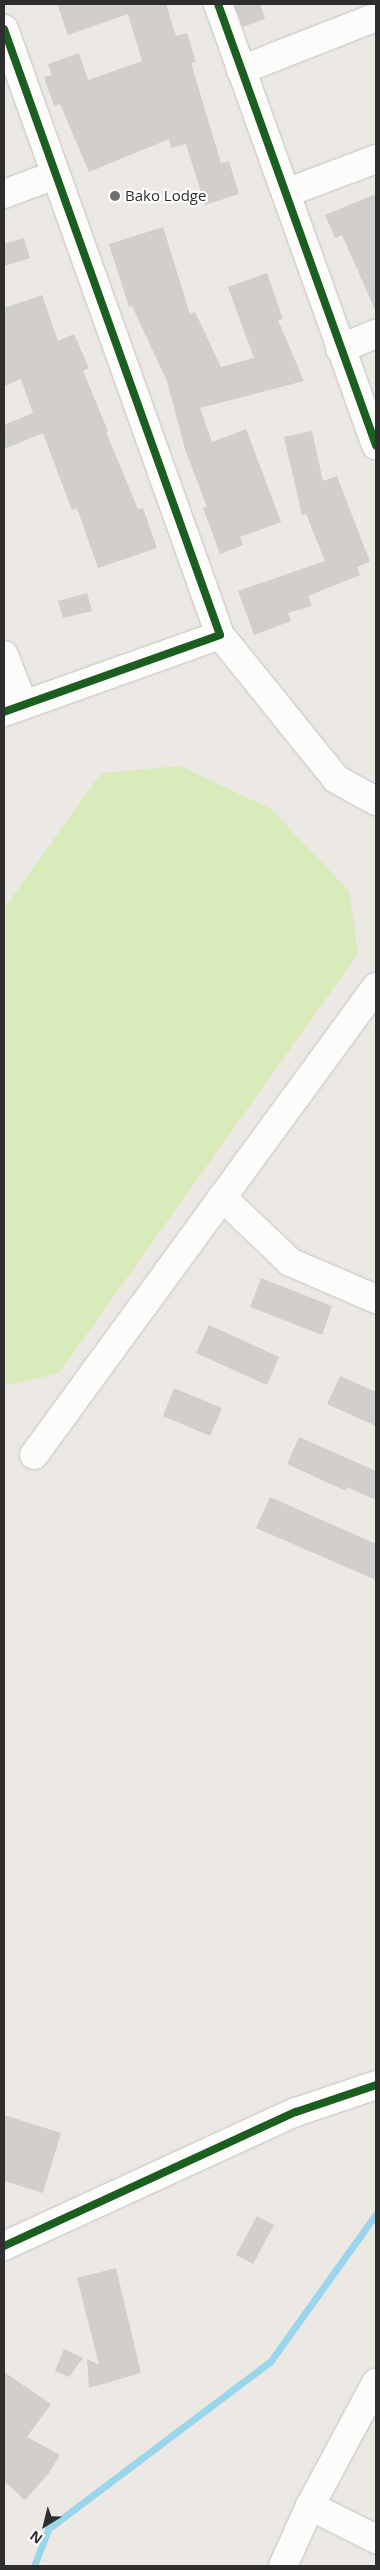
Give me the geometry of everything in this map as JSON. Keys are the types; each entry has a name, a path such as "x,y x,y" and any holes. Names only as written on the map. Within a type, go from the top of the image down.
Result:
{"street":[{"path":"218,4 376,446"},
{"path":"242,70 376,17"},
{"path":"4,29 220,635 336,779 376,801"},
{"path":"286,193 376,159"},
{"path":"4,194 55,175"},
{"path":"340,349 376,334"},
{"path":"4,655 13,708 220,635"},
{"path":"34,1455 376,987"},
{"path":"222,1197 290,1262 376,1300"},
{"path":"4,2246 296,2112 376,2085"},
{"path":"283,2566 310,2506 376,2383"},
{"path":"310,2506 376,2539"}],"green space":[{"path":"180,766 271,809 349,891 358,954 59,1373 4,1386 4,909 101,773"}],"building":[{"path":"57,4 166,4 176,36 187,33 196,62 191,63 221,163 229,161 239,194 205,205 186,144 171,148 169,139 89,172 60,104 54,106 44,77 52,75 48,64 79,53 88,80 142,61 128,14 68,35"},
{"path":"234,4 260,4 265,19 243,27"},
{"path":"376,194 376,312 342,235 335,238 325,215"},
{"path":"163,227 190,314 195,312 221,367 254,358 228,287 267,273 283,319 278,320 304,381 200,408 212,442 246,429 281,522 240,537 243,545 220,554 203,508 207,507 185,449 167,381 132,306 129,307 109,244"},
{"path":"24,238 30,258 4,266 4,244"},
{"path":"42,295 58,341 74,334 89,368 83,371 108,431 106,432 138,509 143,508 157,548 98,568 77,508 72,510 43,433 4,449 4,425 33,413 21,379 4,386 4,308"},
{"path":"312,431 323,481 337,476 370,562 357,567 360,575 308,596 312,606 288,613 291,621 254,635 238,591 325,561 306,514 302,515 284,437"},
{"path":"87,593 92,611 63,618 58,601"},
{"path":"261,1278 332,1306 322,1335 250,1307"},
{"path":"209,1325 279,1357 267,1385 196,1353"},
{"path":"340,1376 376,1392 376,1426 327,1404"},
{"path":"174,1388 222,1408 210,1436 163,1416"},
{"path":"299,1437 376,1471 376,1500 347,1487 346,1491 287,1464"},
{"path":"270,1497 376,1544 376,1580 256,1528"},
{"path":"4,2115 61,2133 43,2193 4,2181"},
{"path":"257,2216 274,2225 253,2264 236,2255"},
{"path":"116,2268 141,2373 89,2388 87,2359 99,2365 77,2278"},
{"path":"64,2349 83,2358 69,2377 55,2371"},
{"path":"4,2372 51,2404 27,2437 60,2455 49,2473 25,2500 4,2481"}],"waterway":[{"path":"34,2566 48,2529 270,2362 376,2214"}],"cycle path":[{"path":"218,4 376,446"},
{"path":"4,29 220,635 4,712"},
{"path":"4,2246 296,2112 376,2085"}],"place":[{"name":"Bako Lodge","path":"115,196"}]}
